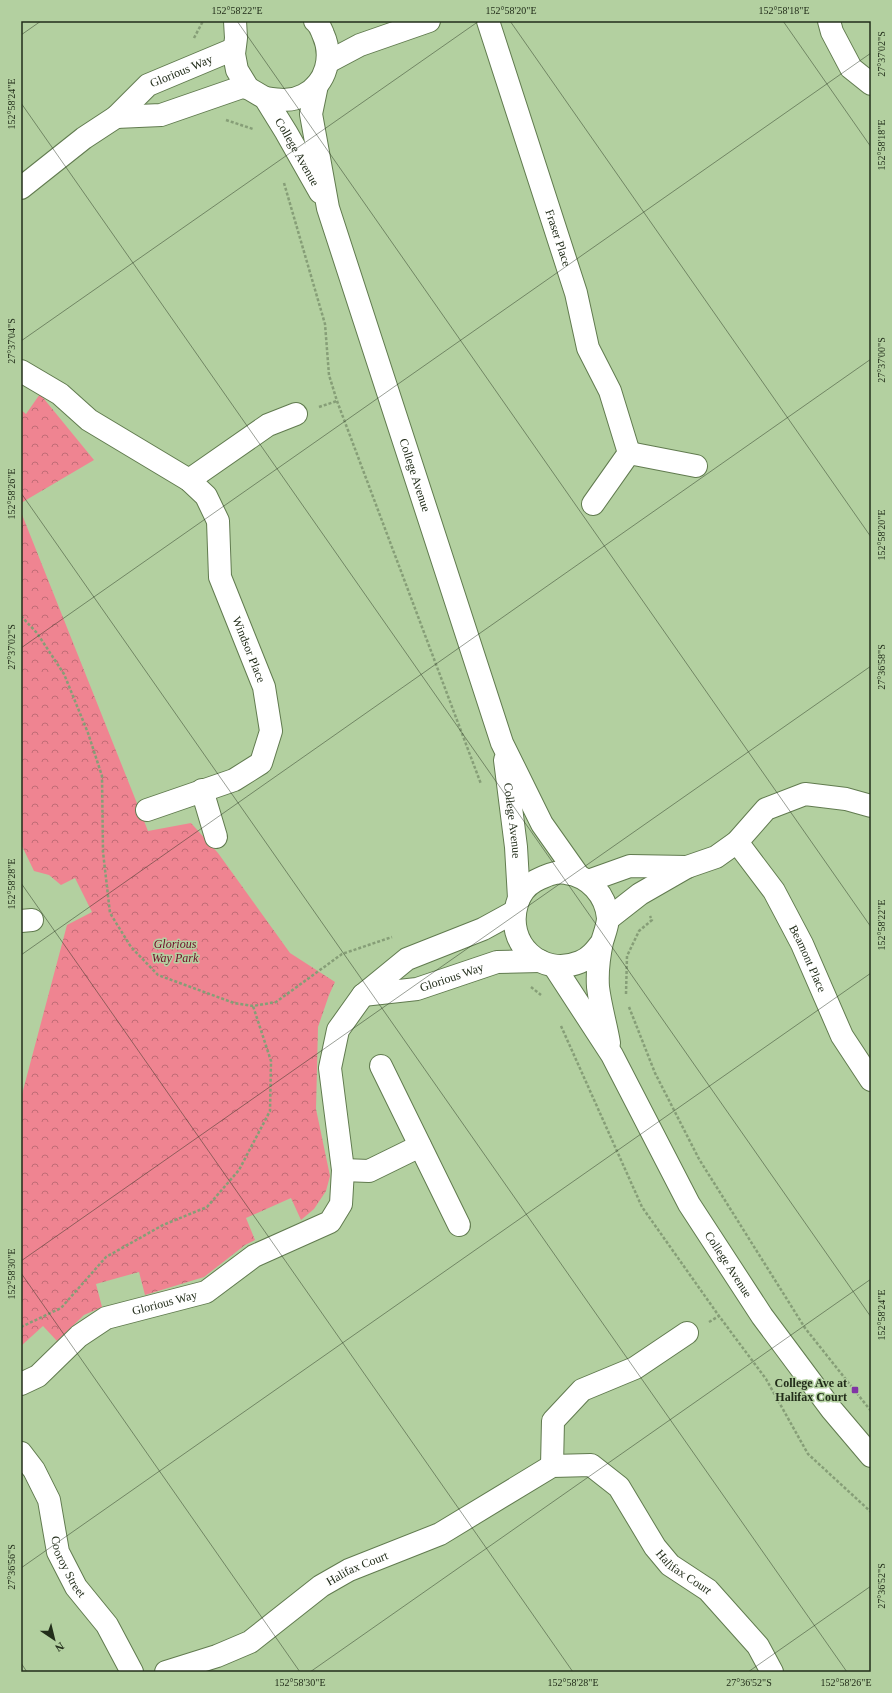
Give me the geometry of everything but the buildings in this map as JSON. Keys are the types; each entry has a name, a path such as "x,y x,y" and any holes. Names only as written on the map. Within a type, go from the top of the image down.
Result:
{"street":[{"path":"328,62 360,46 429,21"},
{"name":"Fraser Place","path":"488,21 576,293 588,348 610,391 629,453"},
{"path":"829,21 832,32 851,68 871,84"},
{"name":"College Avenue","path":"323,22 328,45 328,62 317,85 311,114 328,208 502,743 542,824 583,878 603,898 608,919 599,960 598,987 612,1055"},
{"name":"Glorious Way","path":"21,188 84,138 116,117 148,86 197,65 238,32"},
{"name":"College Avenue","path":"238,32 236,70 286,132 328,208"},
{"name":"College Avenue","path":"256,93 287,101 304,95 317,85"},
{"path":"116,117 161,115 242,88 256,93"},
{"name":"Windsor Place","path":"21,371 60,394 89,420 189,480 206,496 218,522 220,577 264,687 271,731 261,763 234,780 147,810"},
{"path":"189,480 268,425 296,414"},
{"path":"593,504 629,453 696,466"},
{"name":"College Avenue","path":"502,743 516,847 517,905 514,924 518,940 527,952 547,964 612,1055 689,1204 762,1316 832,1410 871,1456"},
{"path":"202,790 216,837"},
{"path":"608,919 640,894 687,867 716,857 737,842 766,809 805,794 846,799 871,806"},
{"name":"Beamont Place","path":"737,842 774,891 802,944 842,1036 871,1080"},
{"path":"517,905 529,885 549,874 565,873 583,878 630,866 687,867"},
{"name":"Glorious Way","path":"21,1384 38,1376 79,1336 106,1318 206,1292 254,1256 330,1222 341,1204 343,1170 330,1068 338,1030 364,996 406,959 483,929 517,905"},
{"name":"College Avenue","path":"547,964 564,966 580,962 592,955 602,942"},
{"name":"Glorious Way","path":"364,996 417,989 497,962 547,964"},
{"path":"381,1066 459,1225"},
{"path":"343,1170 370,1171 420,1146"},
{"path":"552,1466 553,1422 582,1390 635,1368 687,1333"},
{"name":"Cooroy Street","path":"21,1453 34,1470 49,1500 58,1552 76,1587 107,1625 132,1672"},
{"name":"Halifax Court","path":"166,1672 217,1656 250,1642 321,1586 349,1570 440,1534 552,1466 591,1465 618,1487 654,1547 670,1565 708,1590 758,1646 772,1672"}],"path":[{"path":"197,65 191,44 203,21"},
{"path":"207,99 218,117 252,128 256,134"},
{"path":"283,177 325,324 328,375 481,785"},
{"path":"21,616 37,633 64,674 88,733 102,776 103,852 110,913 131,947 158,975 234,1003 253,1006 276,1002 342,954 393,937"},
{"path":"640,894 652,920 639,931 627,956 626,1000 655,1072 698,1159 763,1263 805,1328 871,1411"},
{"path":"529,985 545,998"},
{"path":"21,1327 61,1308 106,1257 163,1225 207,1207 239,1170 270,1111 271,1060 253,1006"},
{"path":"560,1024 642,1207 719,1316 766,1379 808,1454 871,1512"}],"green space":[{"path":"40,394 94,460 21,503 21,410 26,414"},
{"name":"Glorious Way Park","path":"21,512 148,831 191,823 218,853 290,953 335,982 318,1027 316,1109 330,1176 326,1191 314,1209 301,1220 291,1198 246,1218 255,1240 245,1245 204,1277 145,1295 139,1272 96,1284 102,1307 84,1315 57,1341 43,1326 21,1346 21,1098 67,925 92,912 75,878 61,885 49,875 34,871 21,844"}],"place":[{"name":"College Ave at Halifax Court","path":"855,1390"}]}
